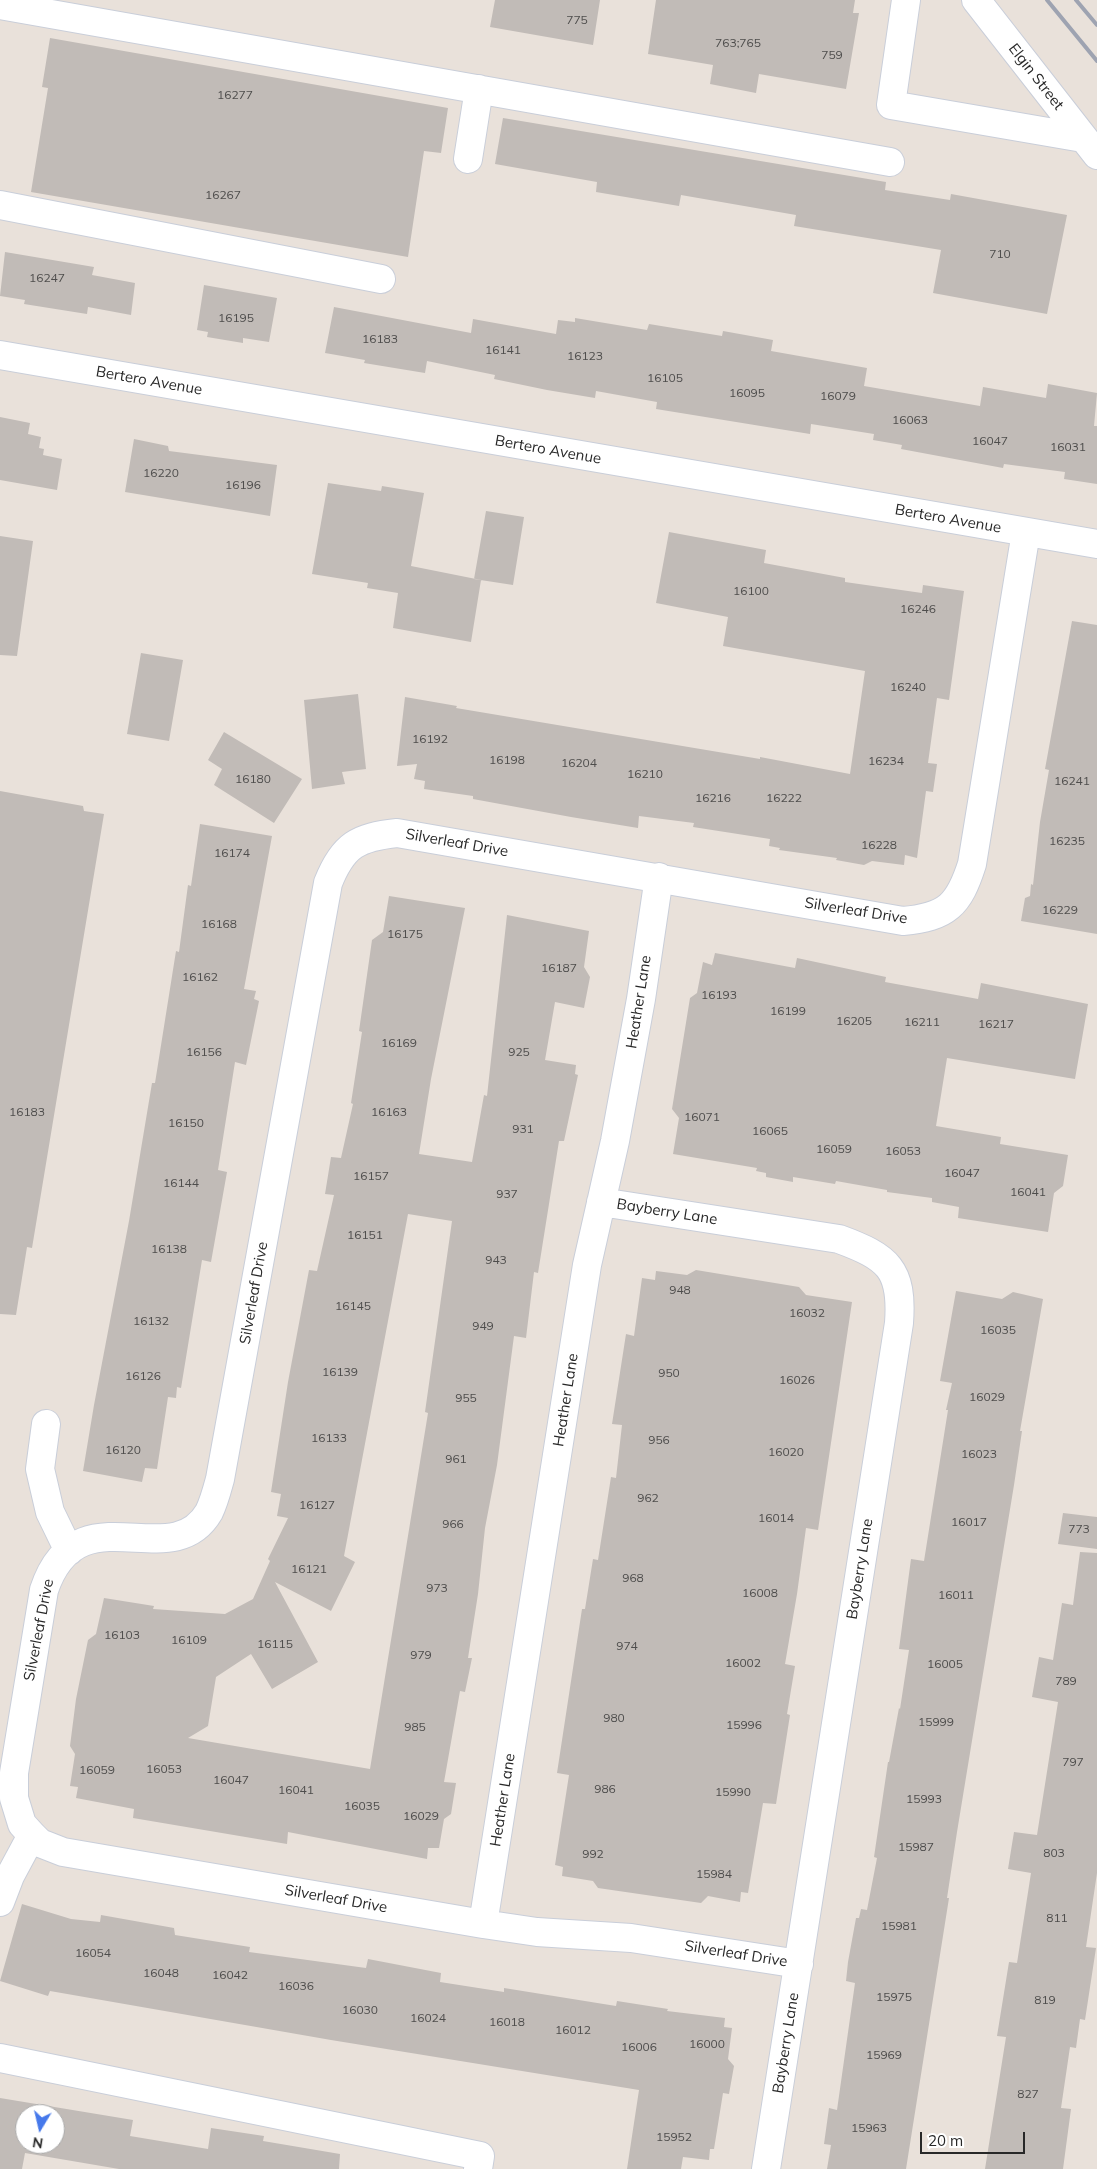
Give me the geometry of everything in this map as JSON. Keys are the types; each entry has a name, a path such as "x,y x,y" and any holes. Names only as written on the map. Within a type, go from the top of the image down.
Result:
{"street":[{"path":"906,0 891,105 1090,146"},
{"name":"Elgin Street","path":"976,0 1090,146"},
{"path":"0,5 890,162"},
{"path":"468,159 479,90"},
{"path":"0,205 382,279"},
{"name":"Bertero Avenue","path":"0,355 1097,544"},
{"name":"Silverleaf Drive","path":"799,1964 631,1938 545,1933 483,1924 63,1852 40,1843 22,1824 14,1798 14,1773 44,1590 50,1571 62,1555 76,1545 95,1538 114,1536 160,1539 179,1536 196,1526 208,1513 215,1497 220,1479 328,883 336,863 354,844 375,836 397,833 903,921 925,919 943,913 956,902 966,883 972,864 1026,532"},
{"name":"Heather Lane","path":"483,1924 587,1265 617,1131 659,878"},
{"name":"Bayberry Lane","path":"600,1202 840,1239 862,1247 882,1259 896,1276 901,1299 899,1323 766,2169"},
{"path":"46,1424 40,1469 50,1512 69,1551"},
{"path":"0,1902 10,1876 32,1835"},
{"path":"0,2058 480,2156 478,2169"}],"building":[{"path":"495,0 600,0 593,45 490,27"},
{"path":"656,0 855,0 853,13 859,13 846,89 759,74 756,93 710,84 713,65 648,54"},
{"path":"50,38 448,108 441,153 424,151 408,257 31,192 48,88 42,87"},
{"path":"503,118 886,182 885,190 950,200 951,194 1067,215 1047,314 933,293 941,250 794,226 796,215 681,195 679,206 596,192 597,182 495,164"},
{"path":"5,252 94,267 92,275 135,283 131,315 88,307 87,314 24,304 25,300 0,296"},
{"path":"204,285 277,298 269,342 243,338 243,343 207,337 208,332 197,330"},
{"path":"334,307 471,333 473,319 556,334 558,320 575,322 575,318 647,330 649,324 722,336 723,331 773,340 771,351 867,368 864,386 980,406 983,387 1046,398 1048,384 1097,393 1094,426 1097,426 1097,484 1064,479 1065,472 1004,464 1003,468 901,449 902,445 873,440 874,434 811,424 810,434 656,409 657,402 596,391 595,398 547,390 494,379 495,375 427,361 425,373 364,363 365,360 325,353"},
{"path":"0,417 30,423 28,434 41,437 39,448 44,449 43,455 62,459 57,490 0,480"},
{"path":"134,439 168,446 169,451 277,465 270,516 125,492"},
{"path":"328,483 381,491 382,486 424,493 411,566 481,580 471,642 393,628 398,593 367,588 368,583 312,574"},
{"path":"486,511 524,517 513,585 474,579"},
{"path":"669,532 766,550 764,563 845,578 845,582 922,593 923,585 964,591 949,700 937,698 928,763 937,764 933,792 926,791 917,858 905,855 904,865 872,861 864,865 836,860 837,858 779,850 780,848 769,846 770,839 693,827 694,823 639,816 638,828 571,817 473,799 473,796 424,789 425,781 414,779 417,764 397,766 405,697 457,706 456,708 760,759 760,757 850,774 865,671 723,646 728,617 656,603"},
{"path":"0,536 33,541 17,656 0,655"},
{"path":"1072,621 1097,625 1097,934 1021,921 1025,898 1030,896 1031,884 1033,885 1040,822 1049,770 1045,769"},
{"path":"141,653 183,660 169,741 127,734"},
{"path":"358,694 366,769 342,772 345,784 312,789 304,700"},
{"path":"224,732 302,779 274,823 214,785 222,769 208,760"},
{"path":"0,791 83,806 84,811 104,814 32,1248 27,1247 16,1315 0,1314"},
{"path":"200,824 272,836 244,989 256,991 254,999 259,1001 246,1065 235,1062 218,1170 227,1172 211,1262 202,1260 181,1388 177,1387 176,1398 168,1397 157,1469 145,1468 142,1482 83,1471 129,1221 152,1083 155,1083 176,951 179,952 188,885 191,886"},
{"path":"389,896 465,908 431,1079 419,1154 472,1162 484,1095 487,1096 507,915 589,931 584,967 590,977 584,1008 555,1002 545,1060 576,1065 575,1074 578,1075 564,1141 559,1141 538,1273 534,1272 526,1338 514,1336 497,1465 485,1528 478,1594 468,1658 472,1658 465,1692 460,1691 444,1782 456,1783 451,1814 444,1819 439,1848 428,1848 427,1859 288,1832 287,1844 133,1818 134,1809 76,1798 78,1787 70,1786 75,1754 70,1746 76,1699 88,1640 96,1634 104,1598 154,1606 153,1609 225,1614 253,1599 270,1561 268,1559 288,1518 277,1516 281,1494 271,1492 288,1382 309,1270 317,1271 334,1195 325,1194 331,1157 341,1158 353,1104 351,1103 362,1032 359,1031 372,940 383,932","holes":["408,1214 452,1221 425,1412 428,1413 370,1769 188,1738 208,1726 216,1677 251,1654 272,1689 318,1662 275,1582 331,1611 355,1562 344,1556"]},
{"path":"715,953 795,968 797,958 886,977 885,982 978,999 981,983 1088,1004 1075,1079 947,1058 936,1126 1001,1137 1000,1144 1068,1155 1063,1186 1054,1193 1048,1232 958,1218 959,1207 932,1202 932,1198 887,1192 887,1190 836,1181 835,1184 793,1177 793,1182 766,1177 766,1173 756,1171 757,1168 673,1154 679,1118 672,1109 690,998 697,993 703,962 712,965"},
{"path":"696,1270 799,1287 806,1295 852,1302 818,1530 806,1528 785,1664 795,1666 787,1714 790,1715 776,1804 763,1803 748,1893 741,1892 740,1902 708,1896 701,1903 598,1888 593,1881 562,1876 563,1867 555,1865 569,1775 557,1773 582,1609 585,1609 593,1559 598,1560 611,1477 616,1478 622,1425 612,1424 626,1334 634,1336 642,1278 655,1280 656,1271 687,1275"},
{"path":"956,1291 1002,1299 1013,1292 1043,1299 1020,1431 1022,1431 1014,1485 957,1832 947,1898 949,1898 906,2169 827,2169 831,2145 824,2144 829,2108 837,2110 855,1983 846,1981 848,1962 856,1918 859,1918 861,1909 867,1910 877,1858 874,1857 888,1762 900,1709 909,1650 899,1649 911,1559 924,1561 948,1410 946,1410 952,1383 940,1381"},
{"path":"1063,1513 1097,1517 1097,1549 1058,1544"},
{"path":"1080,1552 1097,1553 1097,1873 1086,1947 1096,1948 1085,2020 1080,2019 1076,2048 1070,2047 1061,2108 1071,2109 1063,2169 985,2169 1006,2037 997,2036 1009,1962 1017,1963 1031,1873 1008,1869 1014,1832 1037,1835 1058,1702 1032,1697 1039,1657 1053,1660 1062,1603 1073,1605"},
{"path":"22,1904 71,1919 100,1922 101,1915 174,1928 175,1935 250,1947 249,1952 366,1968 368,1959 441,1973 440,1982 504,1992 504,1988 616,2006 617,2001 668,2009 667,2011 725,2018 724,2027 732,2028 728,2059 734,2066 729,2094 723,2093 714,2149 710,2149 709,2160 683,2157 681,2169 627,2169 639,2090 331,2040 50,1991 48,1996 0,1981"},
{"path":"0,2098 36,2104 15,2104 15,2154 25,2154 22,2169 0,2169"},
{"path":"65,2109 133,2120 130,2136 208,2149 211,2128 264,2136 263,2141 340,2154 339,2169 119,2169 31,2154 65,2154"}],"railway":[{"path":"1047,0 1097,61"},
{"path":"1076,0 1097,25"}]}
